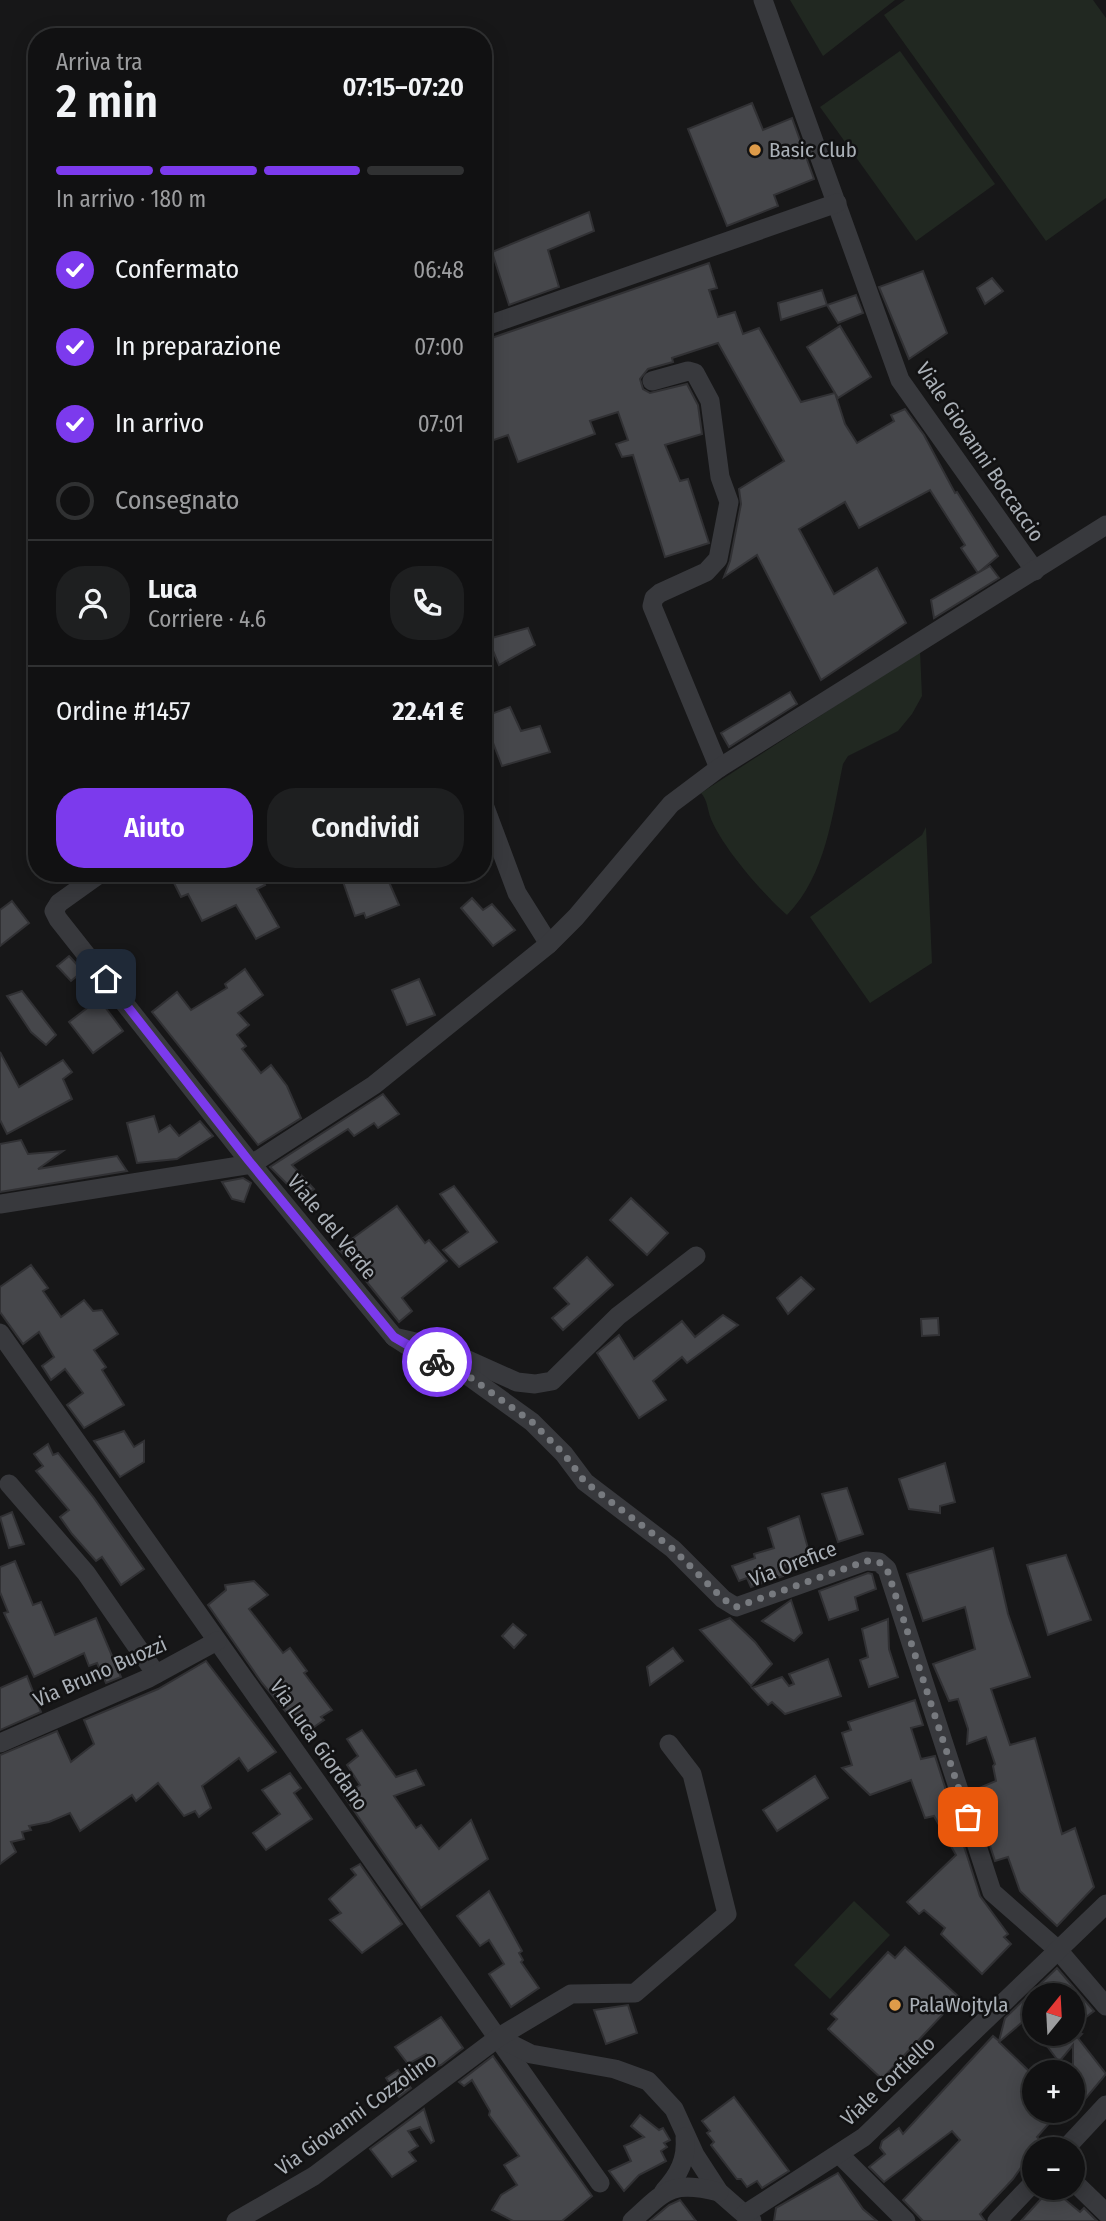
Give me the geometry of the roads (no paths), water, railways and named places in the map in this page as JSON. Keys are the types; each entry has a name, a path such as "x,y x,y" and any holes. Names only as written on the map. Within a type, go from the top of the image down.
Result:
{"street":[{"name":"Viale Giovanni Boccaccio","path":"763,0 900,380 1035,571"},
{"path":"492,324 837,203"},
{"path":"652,381 688,372 695,373 710,401 720,477 729,502 718,559 706,572 660,593 654,598 652,606 719,768"},
{"path":"0,1204 251,1164 374,1085 549,944 576,917 671,804 719,768 1106,525"},
{"path":"492,826 517,893 549,944"},
{"name":"Viale del Verde","path":"88,882 58,903 54,911 58,919 251,1164 394,1337"},
{"path":"394,1337 441,1348 517,1382 535,1384 552,1381 618,1316 695,1256"},
{"name":"Via Luca Giordano","path":"0,1333 600,2183"},
{"name":"Via Orefice","path":"394,1337 428,1359 467,1375 532,1422 564,1454 585,1482 673,1549 723,1599 736,1607 866,1561 879,1562 887,1569 992,1892 1058,1951 1106,2006"},
{"path":"9,1484 86,1573 156,1674"},
{"name":"Via Bruno Buozzi","path":"0,1743 156,1674 217,1641"},
{"name":"Via Giovanni Cozzolino","path":"236,2221 314,2176 499,2037 571,1994 635,1993 727,1914 692,1774 669,1744"},
{"name":"Viale Cortiello","path":"749,2217 864,2137 1106,1904"},
{"path":"499,2037 531,2054 615,2069 648,2081 674,2109 684,2132 719,2192 749,2217"},
{"path":"1076,2137 1106,2105"},
{"path":"632,2221 663,2193 682,2165 687,2151 684,2132"},
{"path":"839,2154 906,2221"},
{"path":"663,2193 680,2185 719,2192"},
{"path":"1085,2193 1106,2214"},
{"path":"997,2221 1022,2195"}],"place":[{"name":"Basic Club","path":"755,150"},
{"name":"PalaWojtyla","path":"895,2005"}]}
